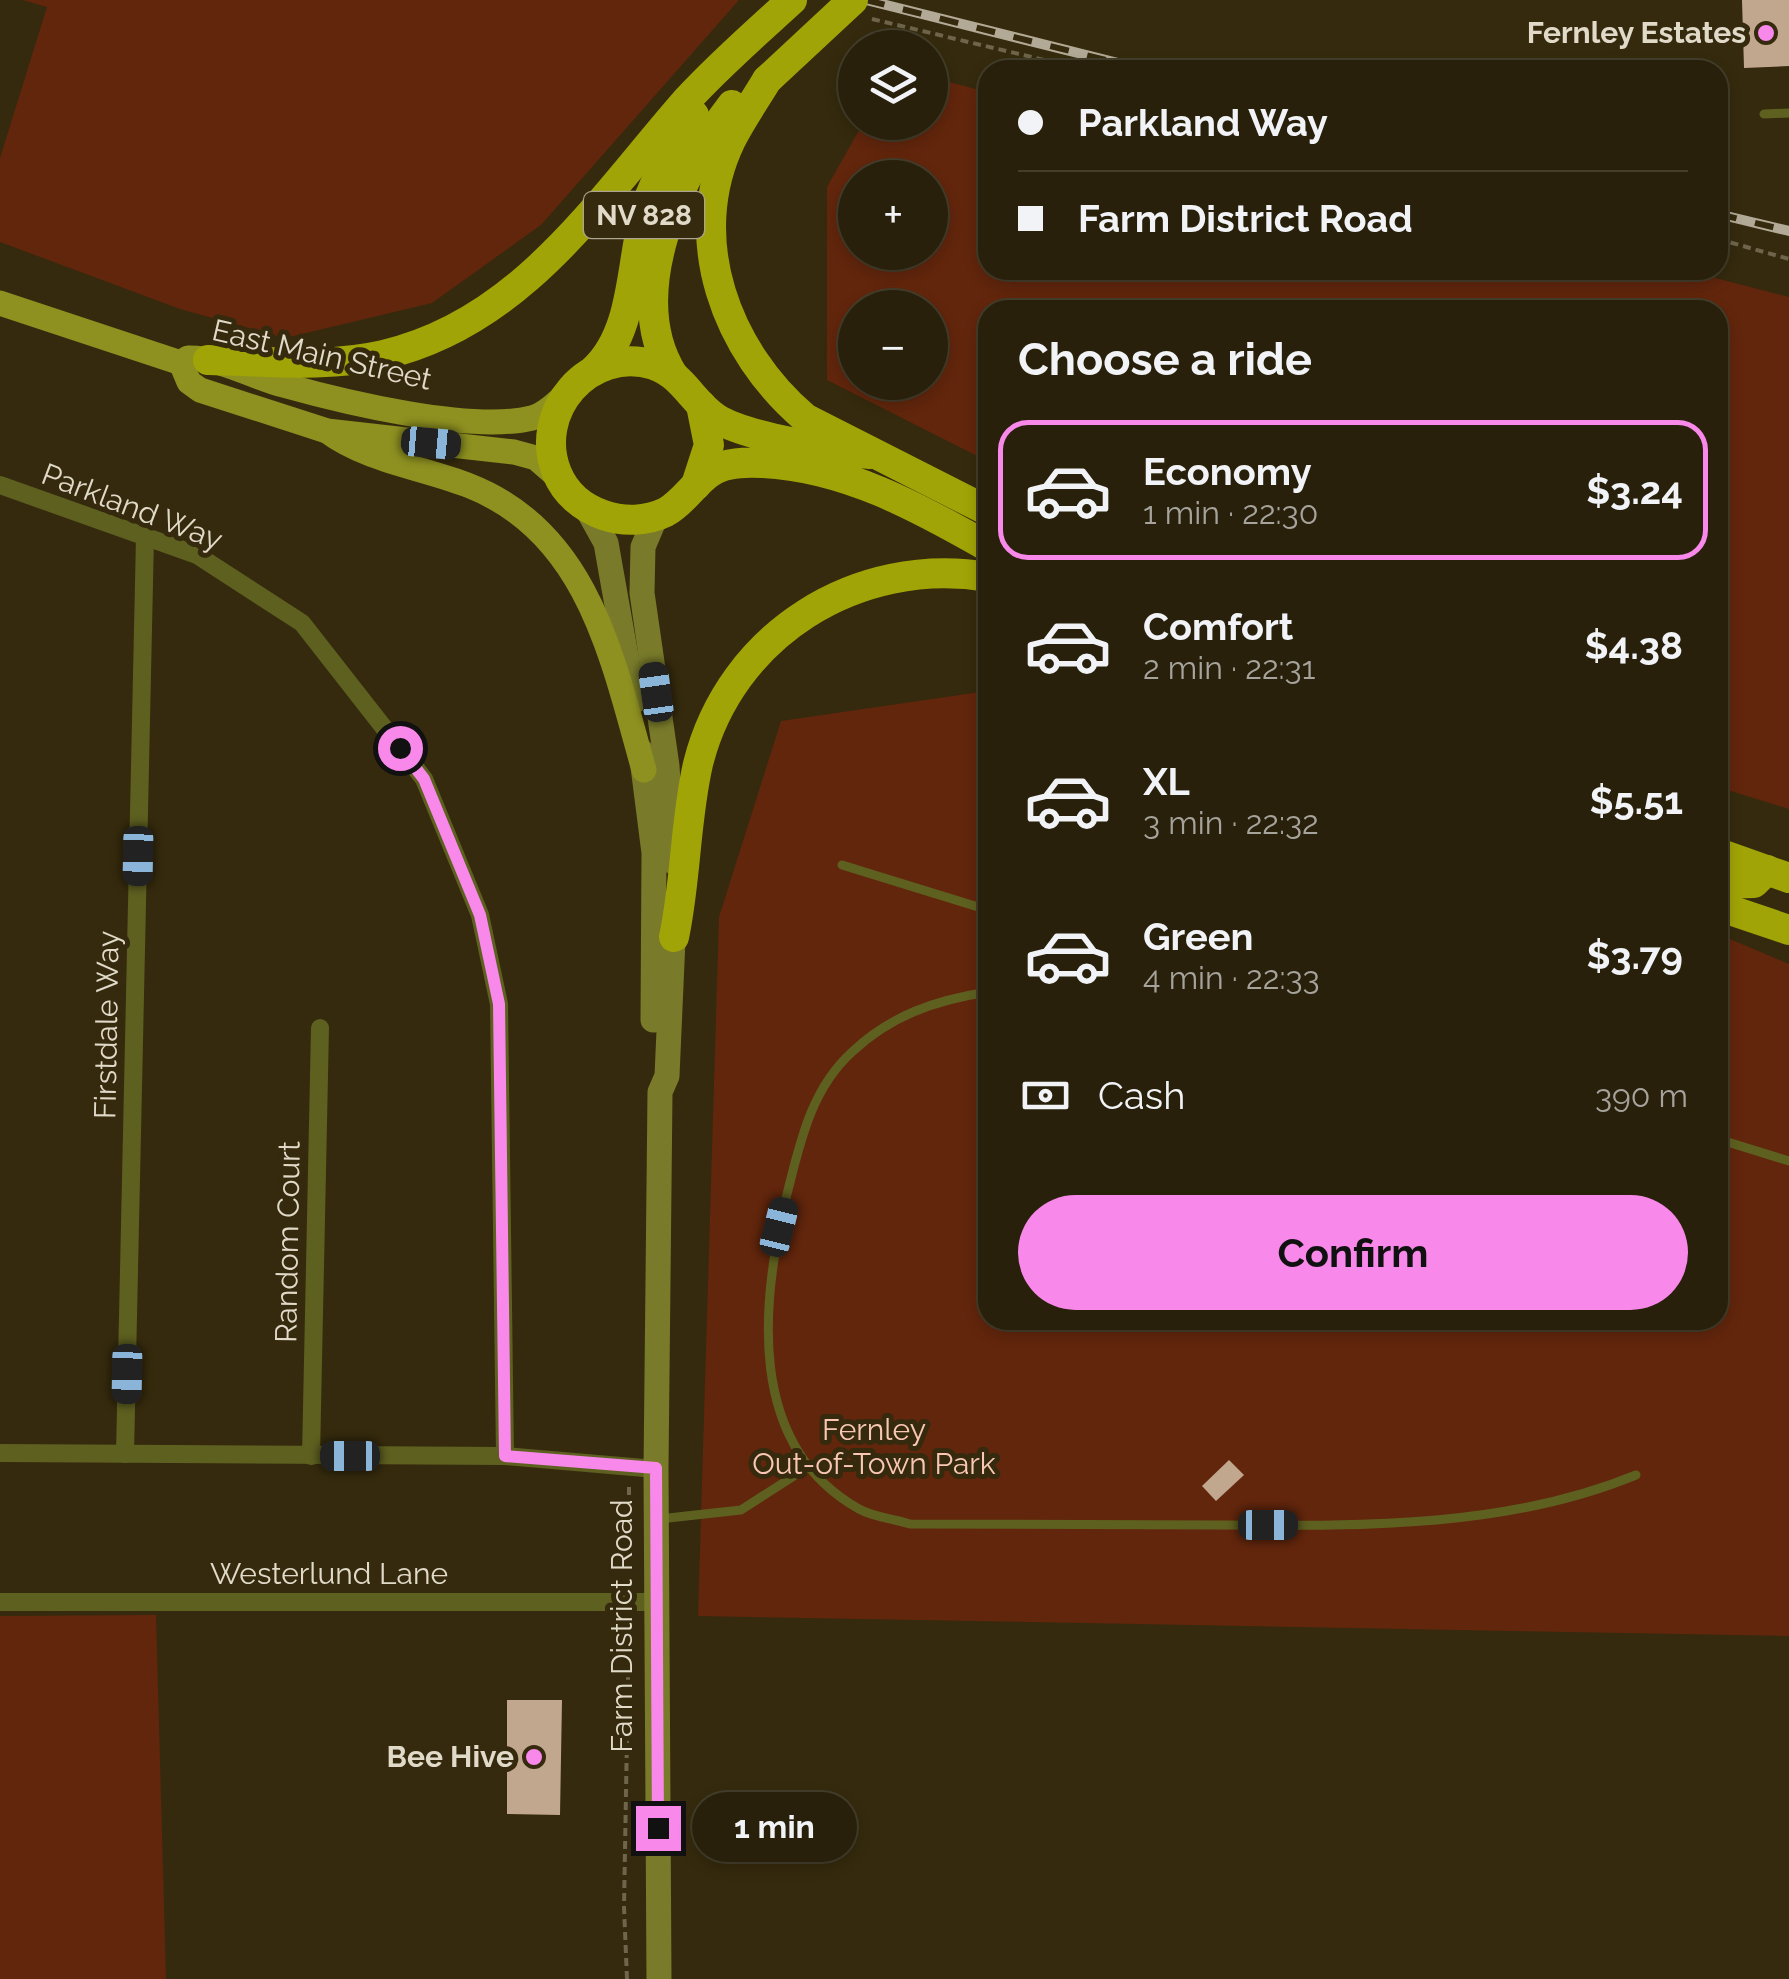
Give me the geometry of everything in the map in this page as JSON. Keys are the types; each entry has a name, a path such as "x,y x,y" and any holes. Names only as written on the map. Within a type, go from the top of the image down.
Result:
{"highway":[{"path":"194,362 314,363 368,358 415,346 478,316 540,270 691,96 792,0"},
{"path":"863,9 732,106 716,127 674,206 655,301 658,345 674,375 701,405 726,424 870,454 898,463 978,505"},
{"name":"NV 828","path":"594,370 607,358 620,331 639,232 655,185 721,69"},
{"path":"766,80 730,142 719,180 712,231 717,282 742,348 783,400 805,418 870,454"},
{"path":"674,375 634,362 594,370 563,397 550,436 558,477 586,507 625,520 666,512 711,472 738,464 810,470 889,495 978,543"},
{"path":"696,484 709,446 701,405"},
{"path":"674,938 698,767 708,730 724,698 762,646 829,599 862,586 925,574 978,575"},
{"path":"1728,857 1778,874"},
{"path":"1728,884 1754,883 1778,874"},
{"path":"1728,909 1789,930"}],"main road":[{"name":"East Main Street","path":"0,303 194,362 336,398 433,415 531,418 563,397"},
{"name":"East Main Street","path":"194,362 188,382 200,390 328,430 514,452 536,458 558,477"},
{"path":"328,430 369,452 476,488 504,503 554,546 581,584 604,629 644,770"},
{"name":"Farm District Road","path":"586,507 606,543 644,770 654,853 652,1077 660,1092"},
{"name":"Farm District Road","path":"659,1979 656,1468 660,1092 668,1076 674,938 670,791 641,568 648,533 666,512"}],"street":[{"name":"Parkland Way","path":"0,486 197,555 302,622 424,779 480,915 499,1004 505,1456"},
{"name":"Firstdale Way","path":"125,1454 146,537"},
{"name":"Random Court","path":"311,1456 320,1028"},
{"path":"0,1453 505,1456 656,1468"},
{"name":"Westerlund Lane","path":"0,1602 657,1602"}],"lane":[{"path":"1764,114 1789,113"},
{"path":"842,865 978,907"},
{"path":"978,995 895,1016 850,1054 817,1094 771,1260 766,1364 791,1438 827,1484 861,1510 930,1524 1308,1525 1450,1519 1581,1498 1636,1475"},
{"path":"1728,1142 1789,1161"},
{"path":"656,1519 741,1510 811,1465"}],"path":[{"path":"863,9 1049,60"},
{"path":"1728,242 1789,259"},
{"path":"627,1979 624,1907 630,1466"}],"green space":[{"path":"23,0 739,0 541,225 432,303 285,338 180,309 0,242 0,158 47,7"},
{"path":"948,82 978,90 978,280 1723,280 1789,297 1789,809 1728,790 1728,300 978,300 978,456 867,400 948,400 948,290 838,290 838,386 827,380 827,187 838,167 838,270 948,270 948,160 842,160 853,140 948,140"},
{"name":"Fernley Out-of-Town Park","path":"978,692 978,1330 1728,1330 1728,938 1789,964 1789,1636 698,1616 719,917 781,721"},
{"path":"156,1615 166,1979 0,1979 0,1616"}],"building":[{"name":"Fernley Estates","path":"1742,0 1789,0 1789,66 1744,68"},
{"path":"1229,1460 1244,1475 1216,1501 1202,1486"},
{"name":"Bee Hive","path":"507,1700 562,1700 560,1815 507,1814"}],"railway":[{"path":"866,0 1106,60"},
{"path":"1728,216 1789,231"}],"place":[{"name":"Fernley Estates","path":"1766,33"},
{"name":"Bee Hive","path":"534,1757"}],"route":[{"path":"400,748 424,779 480,915 499,1004 505,1456 656,1468 658,1828"}]}
